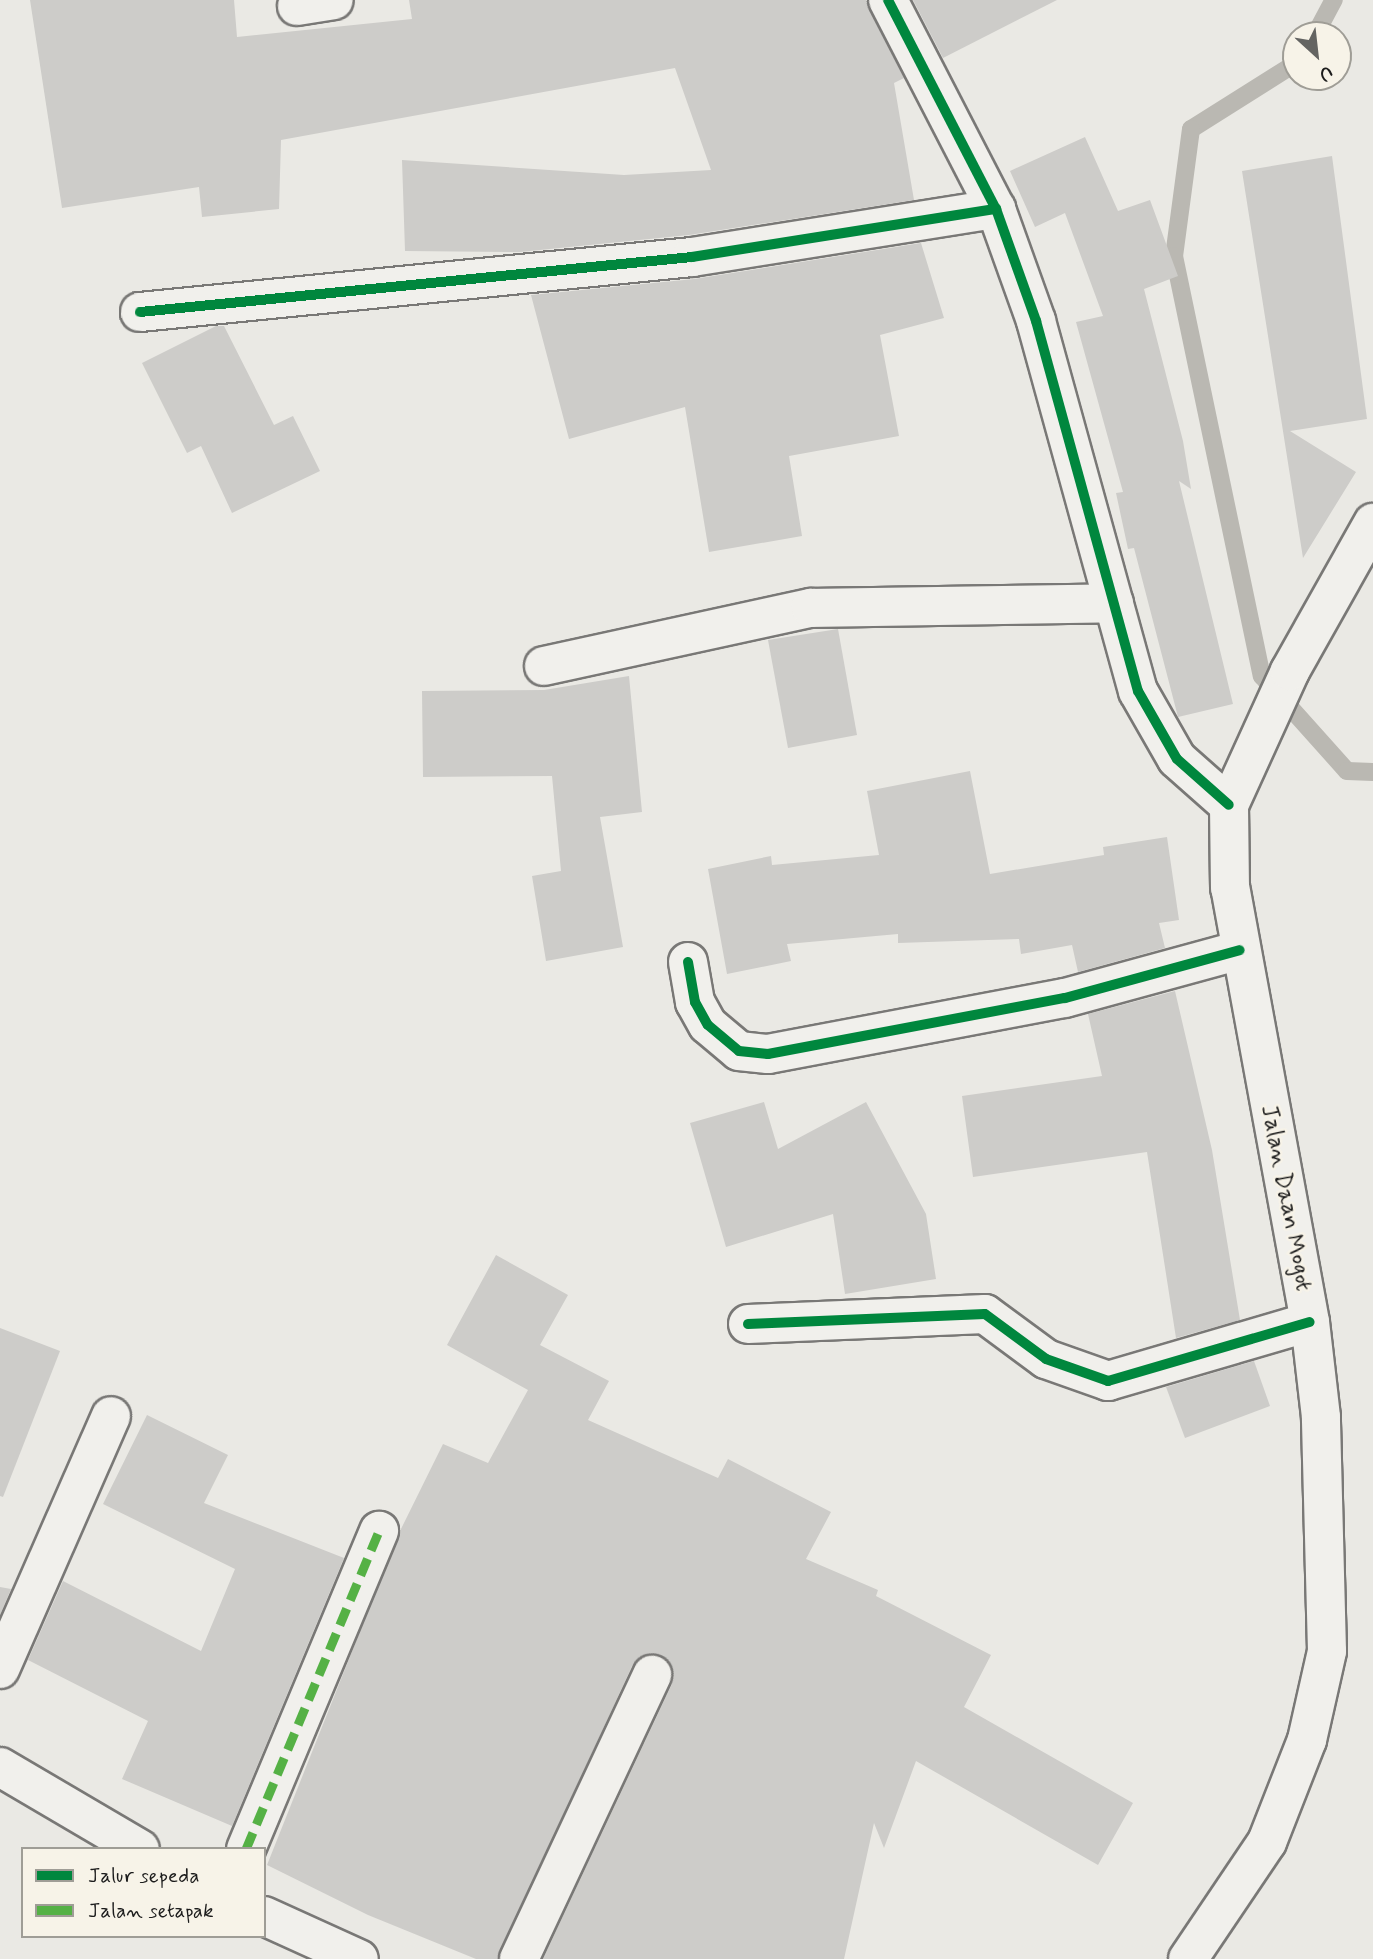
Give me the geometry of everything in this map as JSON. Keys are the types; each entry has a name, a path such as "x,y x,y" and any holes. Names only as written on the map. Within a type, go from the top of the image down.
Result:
{"street":[{"path":"297,6 334,0"},
{"path":"888,0 996,209 1036,321 1138,691 1177,759 1229,805"},
{"path":"140,312 692,257 996,209"},
{"name":"Jalan Daan Mogot","path":"1188,1959 1267,1842 1307,1740 1327,1651 1321,1417 1310,1322 1230,888 1229,805 1290,671 1373,523"},
{"path":"544,666 811,608 1114,603"},
{"path":"688,962 695,1002 708,1025 739,1051 768,1054 1065,998 1240,950"},
{"path":"748,1324 985,1314 1046,1359 1108,1381 1310,1322"},
{"path":"0,1669 111,1416"},
{"path":"247,1847 379,1531"},
{"path":"519,1959 652,1675"},
{"path":"0,1766 137,1847"},
{"path":"266,1917 359,1959"}],"building":[{"path":"30,0 234,0 237,37 412,19 409,0 866,0 904,78 894,83 914,200 689,235 520,252 405,251 402,160 624,175 711,170 675,68 281,140 279,209 202,217 199,187 62,208"},
{"path":"913,0 1057,0 943,58"},
{"path":"1085,137 1118,211 1150,200 1178,276 1144,289 1183,441 1191,489 1179,481 1233,704 1178,717 1134,548 1128,549 1116,493 1123,492 1076,322 1103,316 1065,213 1035,227 1010,171"},
{"path":"1332,156 1367,419 1290,431 1356,472 1303,558 1242,171"},
{"path":"921,243 944,318 880,335 899,436 789,456 802,536 709,552 685,407 569,439 531,295 694,279"},
{"path":"216,326 224,326 274,425 293,416 320,471 232,513 201,446 187,453 142,363"},
{"path":"838,629 857,735 788,748 768,640"},
{"path":"629,676 642,812 600,817 623,947 546,961 532,876 561,871 552,776 423,777 422,691 544,690"},
{"path":"970,771 990,874 1104,855 1103,847 1167,837 1179,920 1159,923 1165,948 1078,972 1072,945 1021,954 1019,939 898,943 898,934 787,944 791,961 727,974 708,869 771,856 772,865 879,855 867,791"},
{"path":"1175,991 1212,1150 1240,1320 1176,1338 1147,1152 973,1177 962,1096 1102,1076 1088,1014"},
{"path":"764,1102 778,1149 866,1102 926,1214 936,1279 845,1294 833,1214 726,1247 690,1123"},
{"path":"496,1255 568,1295 540,1345 609,1381 588,1420 718,1478 728,1459 831,1512 806,1559 878,1590 876,1596 991,1655 964,1707 1133,1803 1098,1865 916,1761 884,1848 874,1823 844,1959 543,1959 672,1684 670,1663 651,1653 632,1666 497,1959 476,1959 368,1915 267,1865 400,1531 443,1444 488,1463 528,1390 447,1345"},
{"path":"0,1328 60,1351 3,1497 0,1496"},
{"path":"1254,1361 1270,1406 1185,1438 1166,1387"},
{"path":"147,1415 228,1455 204,1503 344,1558 232,1826 122,1779 148,1721 28,1660 63,1581 201,1651 235,1569 103,1504"},
{"path":"0,1587 11,1589 0,1615"}],"waterway":[{"path":"1323,21 1334,0"},
{"path":"1282,72 1191,129 1174,256 1262,676 1347,771 1373,772"}],"marked path":[{"path":"247,1847 379,1531"}],"cycle path":[{"path":"888,0 996,209 1036,321 1138,691 1177,759 1229,805"},
{"path":"140,312 692,257 996,209"},
{"path":"688,962 695,1002 708,1025 739,1051 768,1054 1065,998 1240,950"},
{"path":"748,1324 985,1314 1046,1359 1108,1381 1310,1322"}]}
